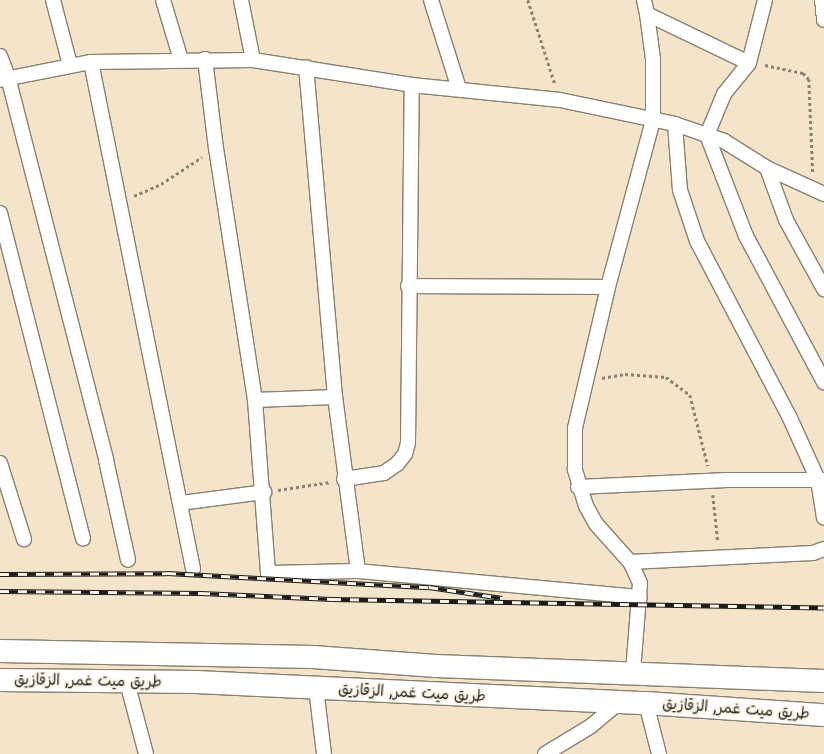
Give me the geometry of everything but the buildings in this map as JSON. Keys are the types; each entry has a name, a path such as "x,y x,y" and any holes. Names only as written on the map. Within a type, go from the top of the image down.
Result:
{"highway":[{"name":"طريق ميت غمر, الزقازيق","path":"0,651 313,657 436,666 633,672 824,681"},
{"name":"طريق ميت غمر, الزقازيق","path":"0,680 127,682 316,688 617,704 646,704 824,715"}],"street":[{"path":"52,0 70,65"},
{"path":"163,0 181,60"},
{"path":"241,0 253,60"},
{"path":"431,0 459,89"},
{"path":"633,672 640,583 630,562 596,524 578,487 574,469 575,428 608,287 653,120 653,59 644,0"},
{"path":"765,0 749,63 724,94 707,135 746,236 824,382"},
{"path":"822,0 824,20"},
{"path":"647,14 749,63"},
{"path":"0,56 4,79 104,453 128,560"},
{"path":"4,79 91,62 205,59 253,60 306,67 412,85 560,100 675,124 724,141 767,168 819,193"},
{"path":"205,59 216,148 255,400 264,492 268,573 358,571 640,597"},
{"path":"91,62 182,503 193,569"},
{"path":"306,67 335,397 344,479 358,571"},
{"path":"344,479 384,473 397,464 405,454 408,443 408,286 413,158 412,85"},
{"path":"675,124 680,190 697,241 749,335 821,480 824,518"},
{"path":"767,168 786,220 824,289"},
{"path":"0,213 83,539"},
{"path":"408,286 608,287"},
{"path":"255,400 335,397"},
{"path":"0,463 24,539"},
{"path":"578,487 712,481 821,480"},
{"path":"182,503 264,492"},
{"path":"630,562 720,556 813,554 824,549"},
{"path":"127,682 146,754"},
{"path":"316,688 324,754"},
{"path":"545,754 591,726 617,704"},
{"path":"646,704 659,754"}],"path":[{"path":"528,0 560,100"},
{"path":"749,63 795,70 803,73 809,79 819,193"},
{"path":"121,202 161,184 216,148"},
{"path":"587,381 626,374 666,377 690,395 712,481 720,556"},
{"path":"264,492 344,479"}],"railway":[{"path":"0,574 167,573 429,587 502,598"},
{"path":"0,591 201,593 332,599 824,608"}]}
